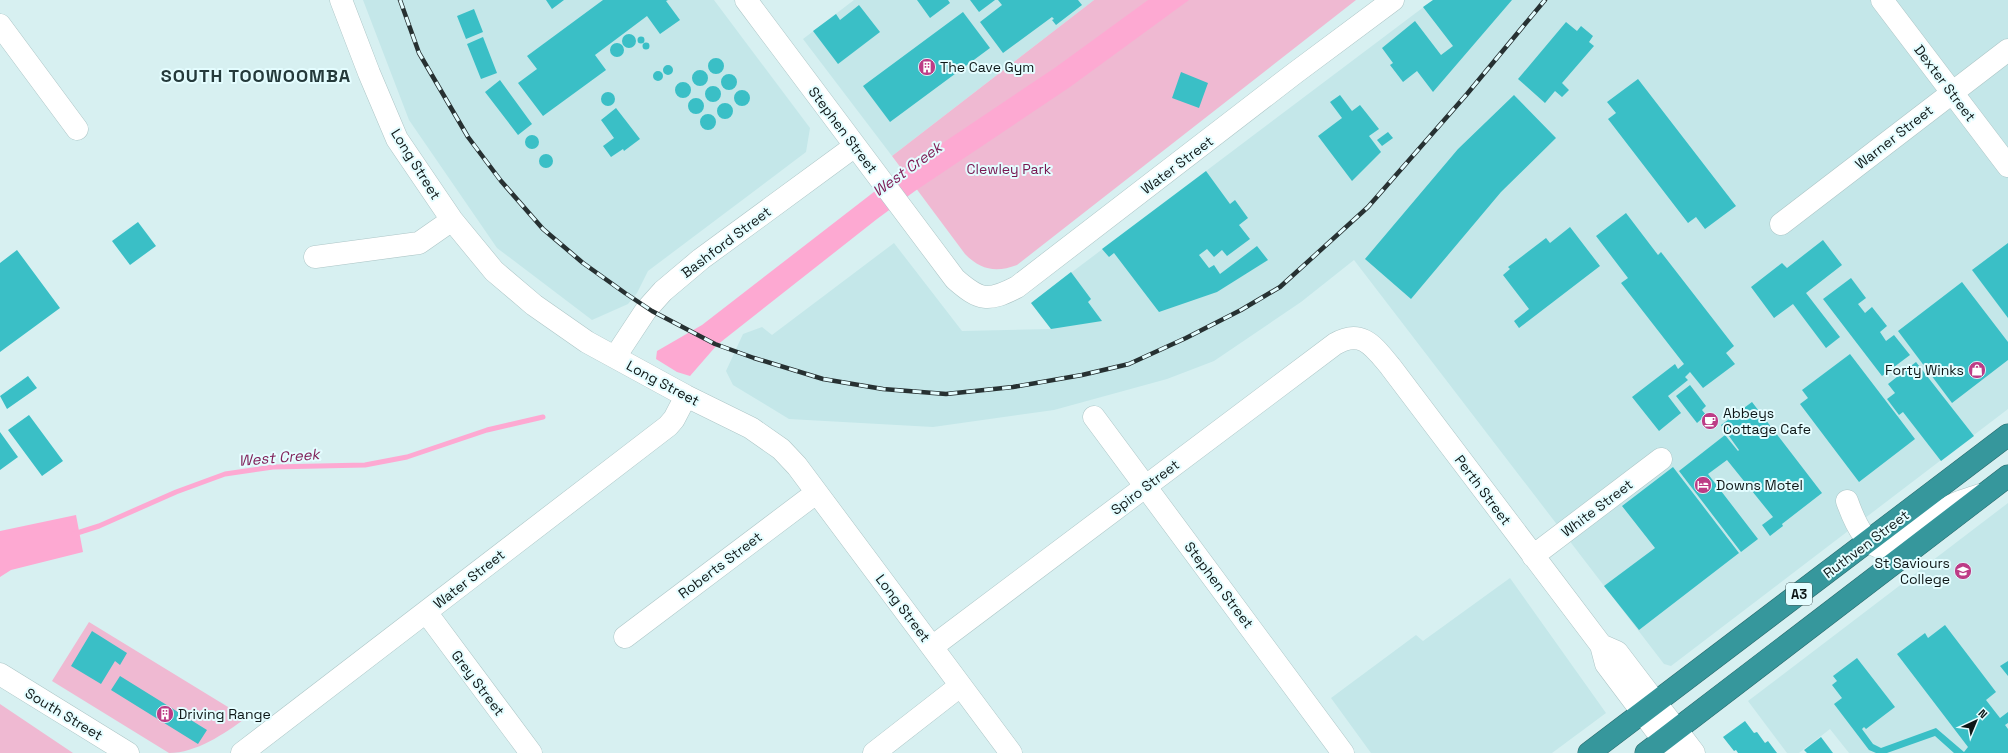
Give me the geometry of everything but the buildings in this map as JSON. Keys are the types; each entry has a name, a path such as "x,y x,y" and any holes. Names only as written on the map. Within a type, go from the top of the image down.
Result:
{"highway":[{"name":"Ruthven Street","path":"1589,753 2008,435"},
{"name":"A3","path":"1646,753 1671,741 2008,476"}],"street":[{"name":"Long Street","path":"341,0 369,74 397,139 452,220 494,271 534,305 588,342 686,396 751,428 781,449 796,466 1011,753"},
{"name":"Stephen Street","path":"746,0 955,279"},
{"name":"Water Street","path":"955,279 968,291 984,298 1001,295 1018,287 1295,73 1393,0"},
{"name":"Dexter Street","path":"1882,0 2008,166"},
{"path":"0,25 78,129"},
{"name":"Warner Street","path":"1781,224 2008,50"},
{"name":"Bashford Street","path":"615,357 646,310 663,291 701,259 855,146"},
{"path":"315,257 419,243 452,220"},
{"name":"Spiro Street","path":"932,647 1336,344 1348,338 1361,339"},
{"name":"Perth Street","path":"1361,339 1373,346 1390,366 1601,645 1606,664 1649,708 1671,741 1694,753"},
{"name":"Water Street","path":"242,753 668,426 674,419 686,396"},
{"name":"Stephen Street","path":"1094,417 1343,753"},
{"path":"1976,459 2008,446"},
{"name":"White Street","path":"1533,556 1661,459"},
{"name":"Roberts Street","path":"625,638 816,493"},
{"path":"1891,524 1880,525 1872,522 1847,501 1852,516 1868,542 1880,548 1893,547 1950,506 1985,493"},
{"name":"Grey Street","path":"426,612 531,753"},
{"name":"South Street","path":"0,674 128,753"},
{"path":"874,753 960,686"}],"shaded area":[{"path":"363,0 714,0 810,128 806,152 648,271 637,293 628,304 592,320 497,248 409,120"},
{"path":"854,0 1094,0 892,156 803,39"},
{"path":"1433,0 2008,0 2008,409 1671,666 1664,664 1354,260 1301,302 1214,361 1167,379 1054,410 933,427 789,419 733,385 726,371 743,334 762,327 772,335 894,243 962,331 1051,329 1031,303"},
{"name":"St Saviours College","path":"2008,503 2008,753 1849,753 1830,729 1799,753 1787,753 1748,701"},
{"path":"1510,578 1606,713 1552,753 1371,753 1331,698 1416,635 1423,641"}],"green space":[{"name":"Clewley Park","path":"1094,0 1356,0 1017,265 1002,269 983,267 965,254 892,156"},
{"path":"89,622 246,718 209,742 189,750 169,753 52,681"},
{"path":"0,704 73,753 0,753"}],"water":[{"path":"1148,0 1189,0 1070,87 915,191 877,219 717,345 690,376 677,372 656,359 657,351 702,325 901,171 1056,67"},
{"path":"76,515 83,552 11,570 0,577 0,531"}],"waterway":[{"name":"West Creek","path":"74,534 99,526 176,492 225,474 273,467 365,465 407,457 487,430 543,417"}],"railway":[{"path":"400,0 419,53 468,137 501,181 543,229 583,263 652,311 715,344 754,358 823,379 883,389 946,394 1013,387 1082,375 1129,364 1186,338 1241,310 1280,287 1368,207 1467,94 1545,0"}],"place":[{"name":"The Cave Gym","path":"927,67"},
{"name":"Forty Winks","path":"1977,370"},
{"name":"Abbeys Cottage Cafe","path":"1710,421"},
{"name":"Downs Motel","path":"1703,485"},
{"name":"St Saviours College","path":"1963,571"},
{"name":"Driving Range","path":"165,714"}],"district":[{"name":"SOUTH TOOWOOMBA","path":"256,75"}]}
